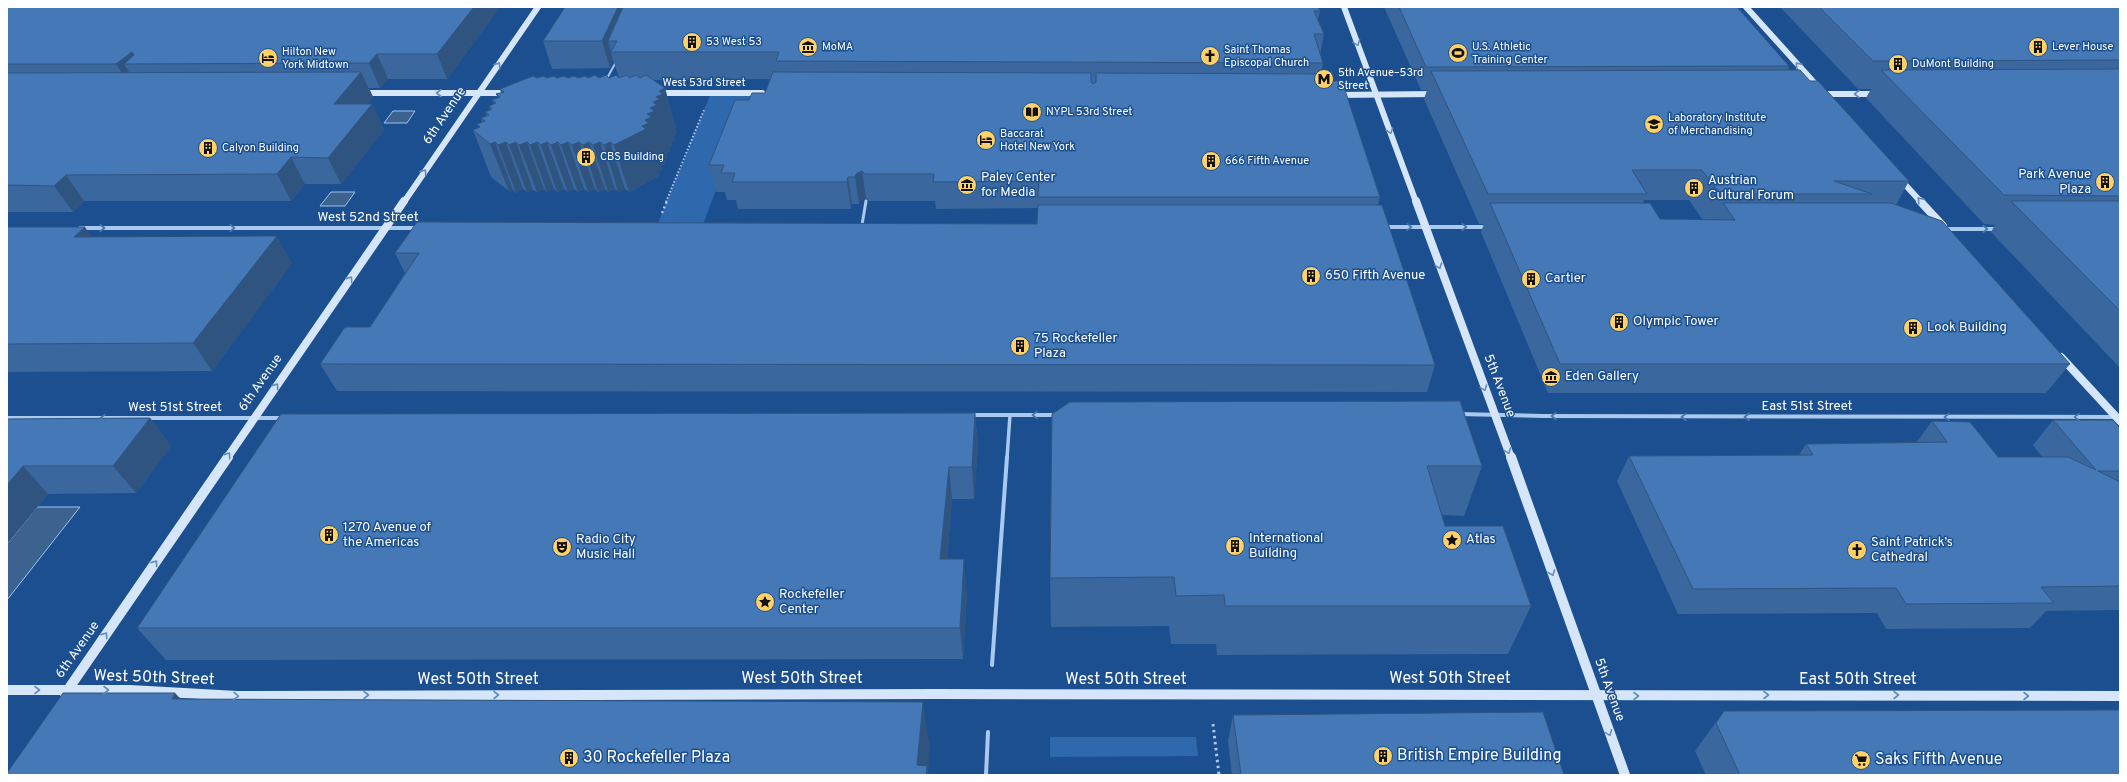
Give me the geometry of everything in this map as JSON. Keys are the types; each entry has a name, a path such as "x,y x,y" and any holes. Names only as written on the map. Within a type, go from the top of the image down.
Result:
{"main road":[{"name":"6th Avenue","path":"58,703 538,7"},
{"name":"5th Avenue","path":"1344,7 1625,775"},
{"path":"1746,7 1830,99"},
{"name":"West 53rd Street","path":"647,92 769,93"},
{"path":"356,93 516,93"},
{"path":"1332,95 1440,94"},
{"path":"1809,94 1886,94"},
{"path":"1896,174 1942,229 1955,239"},
{"path":"2058,353 2119,419"},
{"name":"West 50th Street","path":"7,690 130,690 237,696 928,694 1597,696"},
{"name":"East 50th Street","path":"1597,696 2120,696"}],"street":[{"path":"854,227 870,227"},
{"path":"1380,227 1495,227"},
{"name":"West 52nd Street","path":"72,228 425,228"},
{"path":"1942,229 2004,229"},
{"path":"964,414 1062,415"},
{"path":"992,664 1010,414"},
{"path":"1455,414 1494,414"},
{"name":"East 51st Street","path":"1494,414 1550,416 2119,419"},
{"name":"West 51st Street","path":"7,418 286,418"},
{"path":"986,775 988,732"}],"lane":[{"path":"603,86 619,55"},
{"path":"862,227 866,201"}],"path":[{"path":"662,213 711,93"},
{"path":"1213,724 1219,775"}],"shaded area":[{"path":"711,93 753,93 702,227 656,228"},
{"path":"393,111 415,111 407,123 384,123"},
{"path":"331,192 355,192 345,206 320,206"},
{"path":"37,507 80,507 7,600 7,544"},
{"path":"1050,737 1196,737 1198,756 1050,757"}],"building":[{"name":"Hilton New York Midtown","path":"7,7 474,7 437,54 377,54 369,63 124,64 134,55 132,52 116,64 7,64"},
{"path":"565,7 618,7 602,41 543,41"},
{"path":"623,7 1318,7 1320,11 1314,11 1324,34 1314,34 1323,63 776,61 779,52 611,52 617,41 608,41"},
{"path":"1399,7 1737,7 1789,66 1426,67"},
{"path":"1819,7 2120,7 2120,60 1873,61"},
{"path":"2120,69 2120,196 2004,195 1881,70"},
{"path":"1800,70 1810,81 1818,81 1909,181 1834,181 1872,194 1720,194 1702,170 1632,170 1647,194 1488,194 1431,71"},
{"path":"361,72 334,104 372,104 328,158 291,157 277,174 66,175 54,186 7,185 7,73"},
{"path":"773,72 1091,73 1091,82 1093,84 1096,82 1096,73 1325,74 1328,81 1342,81 1380,197 1038,197 1039,181 933,182 934,174 865,174 862,171 856,174 855,177 848,177 847,182 732,182 735,173 721,173 724,165 709,165 735,100 749,100 752,93 765,93"},
{"path":"595,75 599,78 606,75 609,78 616,75 619,78 626,75 630,78 636,75 640,78 646,75 665,88 659,91 663,94 656,97 660,99 653,102 657,105 650,108 655,111 647,114 652,117 645,120 649,123 642,126 646,129 614,145 610,142 604,145 600,142 593,145 589,142 583,145 579,142 572,145 568,142 561,145 558,142 551,145 547,142 541,145 537,142 530,145 527,142 519,145 516,142 509,145 506,142 498,145 495,142 490,144 473,130 480,127 477,124 485,121 481,118 489,115 485,112 492,109 489,106 496,103 492,100 500,97 496,94 504,92 500,89 533,76 537,78 543,76 547,78 554,76 557,78 564,76 568,78 574,76 578,78 585,76 588,78"},
{"path":"2011,201 2120,201 2120,311"},
{"path":"1490,203 1650,203 1660,219 1735,220 1723,203 1891,203 1942,221 2070,364 1560,364"},
{"path":"1038,205 1382,205 1435,365 320,364 345,327 370,327 419,253 395,253 417,222 1037,224"},
{"path":"7,227 85,227 74,237 277,236 193,343 7,344"},
{"name":"International Building","path":"1460,401 1482,466 1427,466 1445,526 1503,526 1531,606 1225,606 1224,595 1176,596 1174,577 1050,578 1052,414 1070,402"},
{"path":"975,413 972,467 949,467 940,559 964,559 960,628 137,628 281,414"},
{"path":"150,418 113,466 23,466 7,485 7,419"},
{"path":"2053,420 2113,420 2120,428 2120,471 2098,471 2120,482 2120,586 2041,587 2054,603 1906,604 1896,588 1693,589 1629,456 1813,455 1806,444 1947,442 1932,421 1970,422 1998,457 2068,457 2096,470"},
{"path":"63,693 175,693 172,699 923,702 917,765 927,766 926,775 7,775"},
{"path":"2120,710 2120,775 1740,775 1716,723 1724,711"},
{"path":"1543,712 1564,775 1241,775 1233,715"}],"place":[{"name":"53 West 53","path":"692,42"},
{"name":"MoMA","path":"808,47"},
{"name":"Lever House","path":"2038,47"},
{"name":"U.S. Athletic Training Center","path":"1458,53"},
{"name":"Saint Thomas Episcopal Church","path":"1210,56"},
{"name":"Hilton New York Midtown","path":"268,58"},
{"name":"DuMont Building","path":"1898,64"},
{"name":"5th Avenue–53rd Street","path":"1324,79"},
{"name":"NYPL 53rd Street","path":"1032,112"},
{"name":"Laboratory Institute of Merchandising","path":"1654,124"},
{"name":"Baccarat Hotel New York","path":"986,140"},
{"name":"Calyon Building","path":"208,148"},
{"name":"CBS Building","path":"586,157"},
{"name":"666 Fifth Avenue","path":"1211,161"},
{"name":"Park Avenue Plaza","path":"2105,182"},
{"name":"Paley Center for Media","path":"967,185"},
{"name":"Austrian Cultural Forum","path":"1694,188"},
{"name":"650 Fifth Avenue","path":"1311,276"},
{"name":"Cartier","path":"1531,279"},
{"name":"Olympic Tower","path":"1619,322"},
{"name":"Look Building","path":"1913,328"},
{"name":"75 Rockefeller Plaza","path":"1020,346"},
{"name":"Eden Gallery","path":"1551,377"},
{"name":"1270 Avenue of the Americas","path":"329,535"},
{"name":"Atlas","path":"1452,540"},
{"name":"International Building","path":"1235,546"},
{"name":"Radio City Music Hall","path":"562,547"},
{"name":"Saint Patrick’s Cathedral","path":"1857,550"},
{"name":"Rockefeller Center","path":"765,602"},
{"name":"British Empire Building","path":"1383,756"},
{"name":"30 Rockefeller Plaza","path":"569,758"},
{"name":"Saks Fifth Avenue","path":"1861,760"}]}
